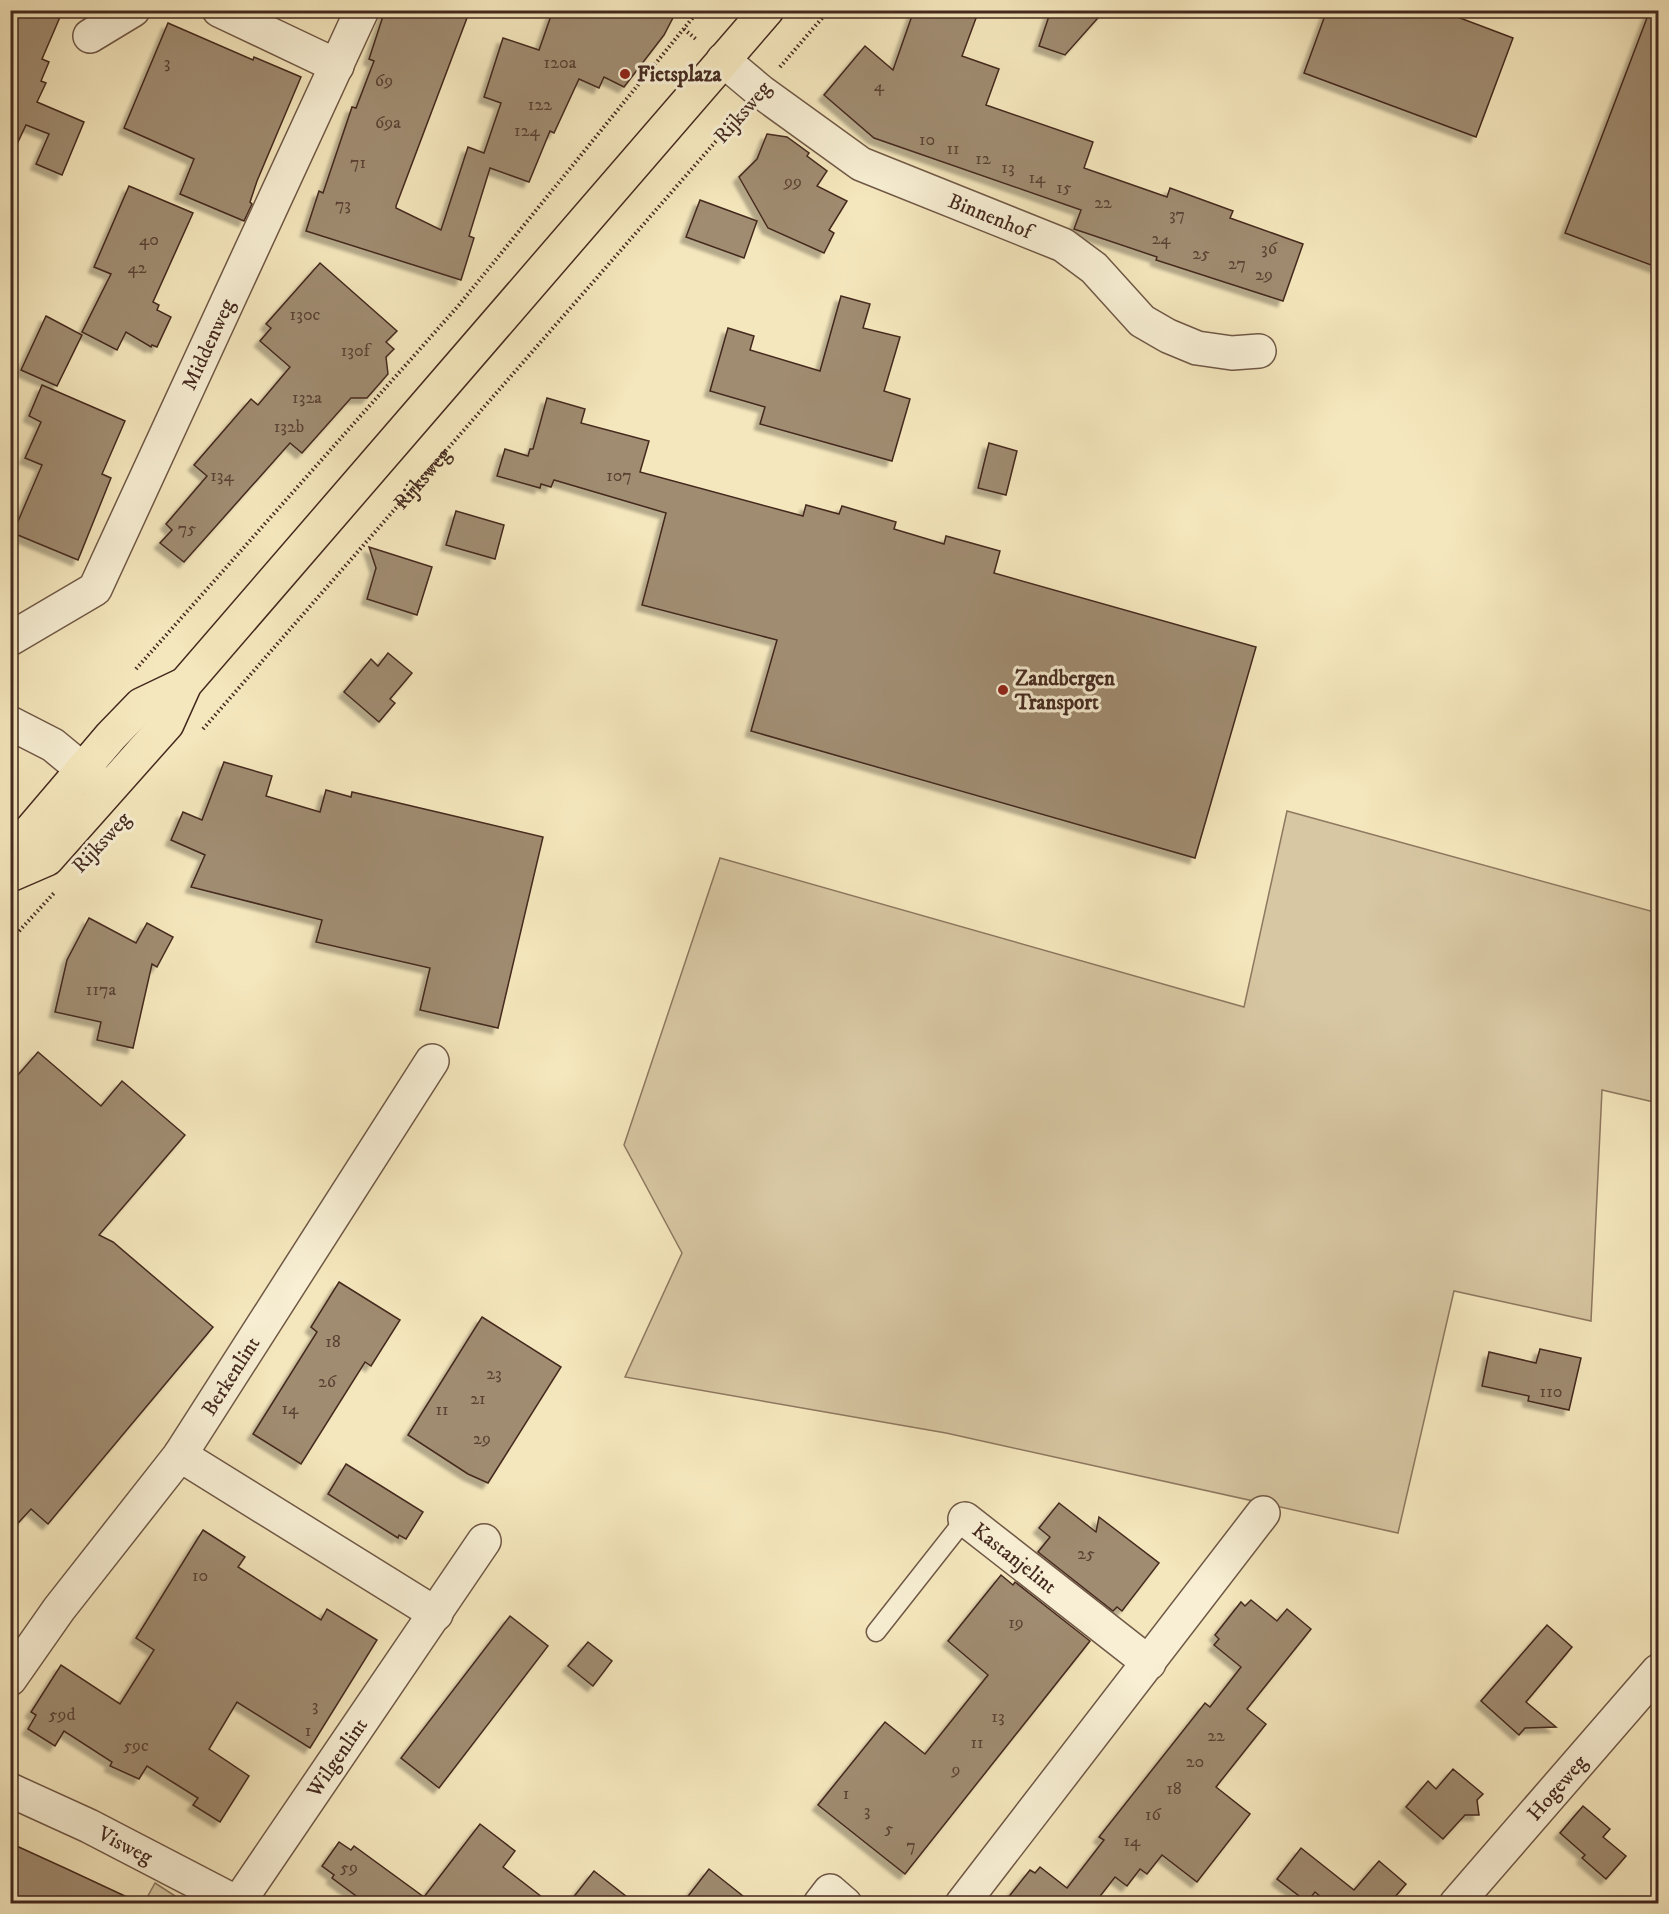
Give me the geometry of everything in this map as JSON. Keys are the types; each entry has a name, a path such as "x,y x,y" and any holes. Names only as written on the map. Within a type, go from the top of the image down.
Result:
{"main road":[{"name":"Rijksweg","path":"10,875 47,859 167,724 185,684 767,10"},
{"name":"Rijksweg","path":"10,866 20,843 83,768 141,705 185,684"}],"street":[{"path":"90,36 133,10"},
{"path":"219,10 337,66"},
{"name":"Middenweg","path":"10,639 95,589 362,10"},
{"name":"Binnenhof","path":"723,60 760,91 861,164 1063,245 1094,268 1142,321 1168,336 1197,348 1232,353 1259,351"},
{"path":"10,723 53,746 83,768 108,791"},
{"name":"Berkenlint","path":"10,1678 59,1610 180,1455 432,1061"},
{"path":"180,1455 436,1614"},
{"path":"962,1904 1263,1514"},
{"name":"Kastanjelint","path":"965,1519 1149,1663"},
{"name":"Wilgenlint","path":"239,1903 484,1541"},
{"name":"Hogeweg","path":"1456,1904 1659,1671"},
{"name":"Visweg","path":"10,1790 89,1826 239,1903"},
{"path":"820,1904 830,1891 845,1904"}],"lane":[{"name":"Kastanjelint","path":"876,1632 965,1519"}],"path":[{"path":"133,673 459,305 699,10"},
{"name":"Rijksweg","path":"195,738 554,330 829,10"},
{"name":"Rijksweg","path":"10,941 59,888"}],"shaded area":[{"path":"1287,811 1658,913 1658,1103 1602,1090 1591,1321 1454,1291 1398,1533 946,1433 625,1377 682,1253 624,1145 720,858 1244,1007"},
{"path":"155,1883 186,1903 144,1903"}],"building":[{"path":"10,10 63,10 42,59 49,62 41,81 46,83 37,102 84,122 62,175 36,164 49,134 26,125 10,159"},
{"path":"385,10 470,10 396,206 441,230 468,147 484,153 501,103 484,97 503,38 539,50 553,10 677,10 664,35 624,87 604,77 599,88 579,79 554,133 550,131 529,182 490,168 469,236 474,238 461,280 306,231 319,191 323,193 352,107 356,108 374,61 369,59"},
{"path":"914,10 979,10 962,56 999,69 986,105 1093,142 1084,168 1167,197 1170,188 1233,211 1230,218 1303,244 1283,301 1156,260 1157,257 1074,229 1081,210 874,138 824,95 865,46 893,70"},
{"path":"1051,10 1105,10 1065,55 1039,46"},
{"path":"1327,10 1439,10 1513,38 1476,137 1304,73"},
{"path":"1650,10 1659,10 1659,268 1565,233"},
{"path":"168,23 253,60 254,57 301,77 257,181 250,202 252,204 244,221 180,194 194,159 124,128"},
{"path":"767,134 787,137 809,153 807,156 827,171 817,186 847,201 829,230 834,233 824,253 768,228 739,177 757,159"},
{"path":"129,186 193,213 153,302 159,305 157,310 171,317 157,347 152,345 151,347 126,332 117,350 82,332 111,274 94,267"},
{"path":"700,200 757,221 744,258 686,237"},
{"path":"320,263 397,331 386,342 394,349 386,357 388,374 367,398 351,398 302,453 290,443 184,562 160,543 172,530 166,524 207,476 194,465 251,399 258,405 290,367 260,341 271,328 266,324"},
{"path":"841,296 870,304 863,328 900,337 884,391 910,399 892,461 760,424 765,407 710,391 728,328 754,336 750,350 820,371"},
{"path":"46,316 82,335 57,386 21,370"},
{"path":"42,385 125,421 102,474 111,478 78,560 13,533 42,465 25,458 41,422 29,416"},
{"path":"547,398 585,409 581,423 649,441 640,472 803,516 806,505 839,514 842,506 896,522 894,529 944,544 946,536 1000,551 994,573 1256,647 1195,858 751,731 777,640 642,605 666,513 554,480 551,487 541,484 540,488 497,476 505,449 528,456 530,449 533,449"},
{"path":"989,443 1017,451 1006,495 978,488"},
{"path":"456,511 504,525 495,559 446,545"},
{"path":"369,547 432,567 417,615 367,599 376,568"},
{"path":"388,653 412,673 390,699 395,703 379,722 344,692 371,659 378,666"},
{"path":"224,762 272,776 266,796 320,812 326,790 351,797 352,792 543,837 498,1028 420,1010 430,968 316,942 322,920 191,887 205,855 171,840 183,812 202,820"},
{"path":"89,918 136,943 147,923 173,937 157,967 152,964 133,1048 97,1040 101,1022 55,1012 67,960"},
{"path":"38,1052 101,1106 122,1081 185,1135 99,1235 113,1242 213,1327 48,1524 31,1509 10,1532 10,1084"},
{"path":"339,1282 400,1320 371,1366 365,1362 301,1464 253,1434 317,1332 311,1327"},
{"path":"482,1317 561,1367 488,1483 468,1474 408,1435"},
{"path":"1540,1349 1581,1358 1569,1410 1528,1401 1529,1396 1482,1386 1489,1352 1536,1363"},
{"path":"346,1464 423,1512 406,1539 399,1535 398,1538 328,1494"},
{"path":"1059,1503 1096,1532 1099,1517 1159,1563 1122,1611 1117,1607 1113,1611 1038,1552 1050,1537 1039,1528"},
{"path":"203,1530 245,1557 238,1567 321,1620 327,1609 377,1640 310,1748 237,1702 209,1749 249,1776 220,1822 193,1805 198,1798 147,1766 139,1779 110,1766 112,1762 64,1731 55,1746 28,1729 36,1715 31,1712 61,1665 120,1704 154,1650 136,1638"},
{"path":"1001,1575 1013,1585 1015,1582 1090,1641 905,1874 818,1805 885,1722 925,1754 988,1675 948,1641"},
{"path":"1251,1600 1277,1621 1287,1609 1311,1629 1247,1709 1266,1724 1216,1787 1250,1814 1197,1882 1162,1855 1147,1874 1140,1869 1127,1886 1115,1877 1094,1904 1003,1904 1030,1870 1035,1873 1040,1867 1067,1888 1104,1840 1099,1837 1205,1703 1210,1707 1241,1667 1214,1645 1219,1639 1215,1635 1241,1602 1245,1606"},
{"path":"510,1616 548,1646 439,1788 401,1758"},
{"path":"1547,1625 1572,1647 1526,1702 1556,1727 1525,1728 1519,1735 1481,1701"},
{"path":"588,1642 612,1661 593,1686 568,1666"},
{"path":"1453,1769 1483,1794 1477,1800 1479,1815 1465,1815 1443,1839 1406,1807 1428,1781 1436,1789"},
{"path":"1583,1806 1610,1829 1603,1837 1626,1856 1606,1879 1582,1858 1585,1855 1560,1833"},
{"path":"480,1824 515,1851 503,1867 551,1904 367,1904 332,1878 334,1875 322,1866 339,1842 351,1850 354,1846 424,1897"},
{"path":"10,1843 67,1869 142,1904 10,1904"},
{"path":"1301,1848 1354,1890 1379,1861 1406,1884 1389,1904 1329,1904 1315,1892 1307,1902 1277,1879"},
{"path":"709,1869 753,1904 682,1904"},
{"path":"594,1871 636,1904 568,1904"}],"place":[{"name":"Fietsplaza","path":"625,74"},
{"name":"Zandbergen Transport","path":"1003,690"}]}
